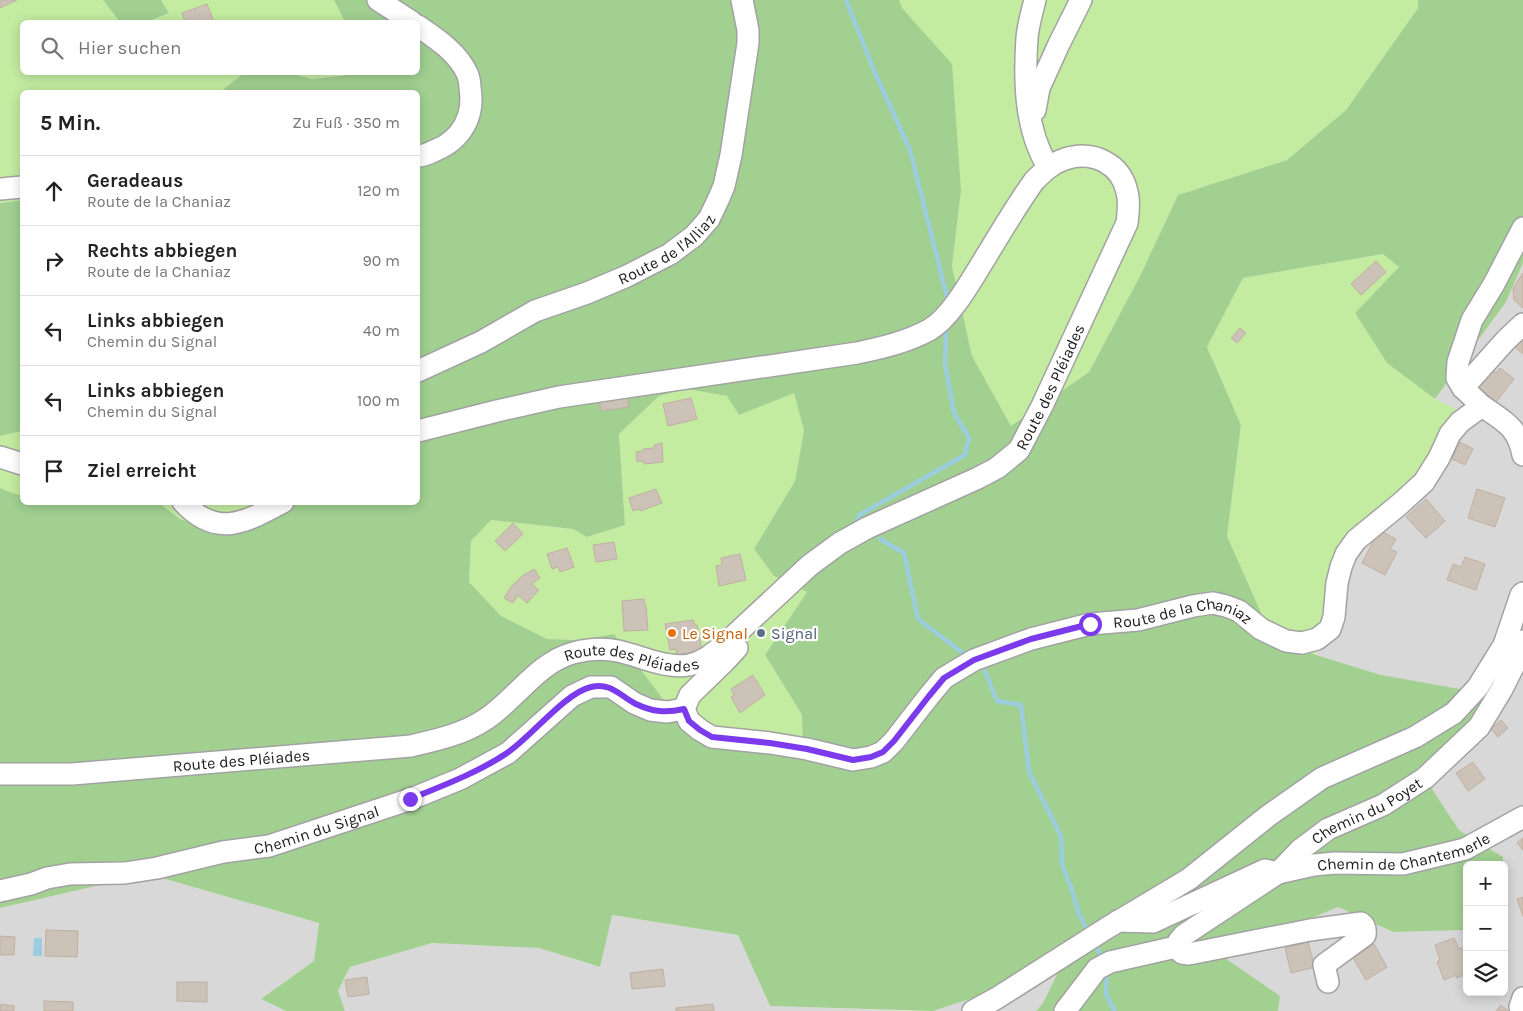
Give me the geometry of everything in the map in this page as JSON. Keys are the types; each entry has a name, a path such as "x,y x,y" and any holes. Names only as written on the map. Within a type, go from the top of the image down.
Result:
{"street":[{"path":"378,0 409,20"},
{"name":"Route de l'Alliaz","path":"420,370 481,342 535,311 587,293 627,276 670,254 702,228 724,186 730,155 748,43 747,24 742,0"},
{"path":"1035,0 1027,37 1026,92 1032,127 1041,156 1048,167"},
{"path":"1032,127 1039,88 1081,0"},
{"path":"420,27 454,52 468,75 471,95 468,119 462,131 445,146 420,156"},
{"name":"Route des Pléiades","path":"0,774 72,774 411,746 443,739 485,720 544,668 558,659 571,654 602,649 618,651 674,665 701,661 713,654 810,565 840,543 868,528 978,478 997,468 1019,450 1042,406 1120,240 1127,223 1128,193 1123,179 1115,168 1104,161 1078,156 1064,159 1048,167 1034,181 972,279 943,318 930,329 878,349 559,397 420,430"},
{"path":"0,189 20,187"},
{"path":"1523,228 1494,284 1472,320 1463,342 1458,362 1457,378 1463,388 1482,406 1511,426 1521,442 1523,454"},
{"path":"1463,388 1523,324"},
{"name":"Route de la Chaniaz","path":"684,709 689,721 712,737 807,749 853,760 871,757 883,752 944,678 974,660 1031,639 1090,624 1138,620 1213,603 1238,611 1261,629 1286,641 1302,643 1317,640 1330,629 1334,617 1337,583 1346,554 1356,540 1424,482 1439,458 1450,434 1460,422 1482,406"},
{"path":"0,457 20,463"},
{"path":"186,505 193,513 209,521 224,524 252,519 278,505"},
{"path":"973,1011 997,998 1112,924 1189,879 1268,816 1322,778 1416,737 1454,713 1478,686 1504,645 1523,593"},
{"path":"684,709 690,694 725,661 758,624 760,611"},
{"name":"Chemin du Poyet","path":"1176,946 1184,935 1278,873 1300,850 1328,829 1383,805 1425,778 1478,727 1502,689 1522,650"},
{"name":"Chemin du Signal","path":"0,891 31,884 47,878 70,874 125,873 157,868 223,852 269,846 410,799 460,779 508,753 572,696 591,686 611,687 634,703 650,710 666,712 684,709"},
{"name":"Chemin de Chantemerle","path":"1278,873 1314,865 1335,863 1404,864 1465,849 1523,817"},
{"path":"1112,924 1153,922 1265,870 1278,873"},
{"path":"1065,1011 1104,965 1176,946 1182,953 1189,954 1310,930 1361,923 1366,930 1365,935 1324,964 1328,982"}],"shaded area":[{"path":"1523,263 1523,1011 1278,1011 1280,996 1221,957 1338,907 1393,932 1463,930 1463,996 1508,996 1508,861 1503,861 1503,857 1459,830 1432,789 1446,764 1381,675 1316,655 1337,555 1460,411 1435,399 1506,302"},
{"path":"148,874 319,923 314,961 261,999 286,1011 0,1011 0,908"},
{"path":"611,915 738,935 770,1006 910,1011 345,1011 338,992 350,967 432,943 539,948 599,967"},
{"path":"1059,970 1043,1003 1036,1011 933,1011"}],"green space":[{"path":"0,0 103,0 118,20 20,20 20,75 241,75 223,90 20,90 20,200 0,203"},
{"path":"103,0 161,0 169,13 152,20 118,20"},
{"path":"161,0 334,0 344,20 152,20 169,13"},
{"path":"334,0 899,0 902,8 952,64 961,191 952,266 972,356 1011,426 1089,372 1140,276 1178,195 1287,160 1346,110 1418,8 1418,0 1523,0 1523,263 1506,302 1435,399 1387,363 1355,313 1399,267 1383,254 1243,278 1207,347 1241,425 1227,536 1274,642 1381,675 1493,695 1476,745 1446,764 1432,789 1459,830 1503,857 1503,861 1463,861 1463,930 1393,932 1338,907 1222,956 1280,996 1278,1011 1036,1011 1043,1003 1059,970 933,1011 770,1006 738,935 612,915 600,967 539,948 432,943 350,967 338,991 345,1011 286,1011 261,999 314,961 319,923 148,874 0,908 0,488 20,495 20,505 162,505 180,519 220,532 248,530 292,505 420,505 420,90 223,90 241,75 297,75 312,79 346,75 420,75 420,20 344,20","holes":["687,389 727,396 739,415 794,393 804,430 795,481 754,549 774,576 807,592 765,655 802,715 803,757 684,727 614,634 579,640 547,639 501,616 469,582 471,541 491,520 573,529 587,537 625,525 619,434 659,396"]},
{"path":"899,0 1418,0 1418,8 1346,110 1287,160 1178,195 1140,276 1089,372 1011,426 972,356 952,266 961,191"},
{"path":"297,75 341,75 312,79"},
{"path":"20,200 20,431 0,436 0,203"},
{"path":"1383,254 1400,267 1355,313 1387,363 1435,399 1460,411 1411,486 1355,533 1324,618 1316,655 1274,642 1227,536 1241,425 1207,347 1243,278"},
{"path":"687,389 727,396 739,415 794,392 804,430 795,481 754,549 774,576 808,591 765,655 802,715 803,757 684,727 614,634 579,640 547,639 501,616 469,582 471,541 491,520 573,529 587,537 625,525 619,434 659,396"},
{"path":"20,431 20,495 0,488 0,436"},
{"path":"162,505 292,505 248,530 219,532 180,519"}],"water":[{"path":"34,938 42,938 42,956 33,956"}],"building":[{"path":"0,0 17,0 0,8"},
{"path":"207,4 213,20 184,20 182,13"},
{"path":"1376,261 1386,272 1361,295 1351,284"},
{"path":"1523,273 1523,308 1514,300 1513,288"},
{"path":"1240,328 1246,333 1237,343 1231,338"},
{"path":"1523,329 1523,354 1510,343"},
{"path":"1487,366 1496,373 1500,368 1514,379 1496,402 1473,383"},
{"path":"627,395 629,407 601,411 599,399"},
{"path":"691,398 697,419 668,426 663,404"},
{"path":"1460,442 1473,449 1465,465 1452,459"},
{"path":"662,443 663,462 644,464 643,461 637,462 636,452 654,448 654,445"},
{"path":"656,489 662,503 640,511 640,509 633,511 629,498"},
{"path":"1477,489 1505,498 1495,527 1468,518"},
{"path":"1426,499 1445,521 1426,538 1406,517"},
{"path":"513,523 523,534 505,551 495,541"},
{"path":"1379,530 1396,539 1390,549 1397,552 1385,575 1362,563"},
{"path":"614,542 617,559 596,562 593,545"},
{"path":"567,548 574,567 560,572 558,567 552,569 547,554"},
{"path":"740,554 746,580 719,586 716,566 722,565 721,558"},
{"path":"1465,557 1485,564 1476,590 1447,580 1453,564 1461,567"},
{"path":"534,569 540,578 532,584 539,590 527,603 518,595 513,603 504,598 511,587 522,576"},
{"path":"644,599 648,630 624,631 622,601"},
{"path":"693,620 695,625 697,625 702,650 677,655 676,649 670,650 665,624"},
{"path":"753,675 765,695 740,713 731,697 734,695 731,689"},
{"path":"1501,720 1508,728 1498,737 1491,729"},
{"path":"1473,762 1485,779 1468,791 1456,773"},
{"path":"1523,838 1523,850 1517,843"},
{"path":"1523,897 1523,916 1517,899"},
{"path":"46,930 78,931 77,957 45,956"},
{"path":"0,936 15,937 14,955 0,955"},
{"path":"1454,938 1459,949 1463,948 1463,975 1456,978 1456,975 1444,980 1437,962 1440,960 1435,945"},
{"path":"1308,942 1315,967 1291,973 1285,948"},
{"path":"1374,944 1387,967 1366,980 1353,958"},
{"path":"663,969 665,986 632,989 630,973"},
{"path":"367,977 369,994 348,997 345,980"},
{"path":"177,982 207,982 207,1002 177,1001"},
{"path":"44,1001 73,1002 73,1011 44,1011"},
{"path":"1,1004 14,1006 14,1011 0,1011"},
{"path":"713,1004 714,1011 676,1011 676,1008"},
{"path":"1501,1005 1508,1011 1496,1011"}],"waterway":[{"path":"846,0 875,73 910,150 948,301"},
{"path":"856,525 859,515 965,455 969,438 954,413 945,364 946,330"},
{"path":"880,539 904,553 918,619 968,657"},
{"path":"985,671 997,701 1021,705 1029,772 1061,836 1062,865 1079,914 1089,933"},
{"path":"1094,942 1103,959"},
{"path":"1107,971 1106,994 1114,1011"}],"place":[{"name":"Le Signal","path":"672,633"},
{"name":"Signal","path":"761,633"}],"route":[{"path":"410,799 460,779 508,753 572,696 591,686 611,687 634,703 650,710 666,712 684,709 689,721 712,737 807,749 853,760 871,757 883,752 894,741 944,678 974,660 1031,639 1090,624"}]}
